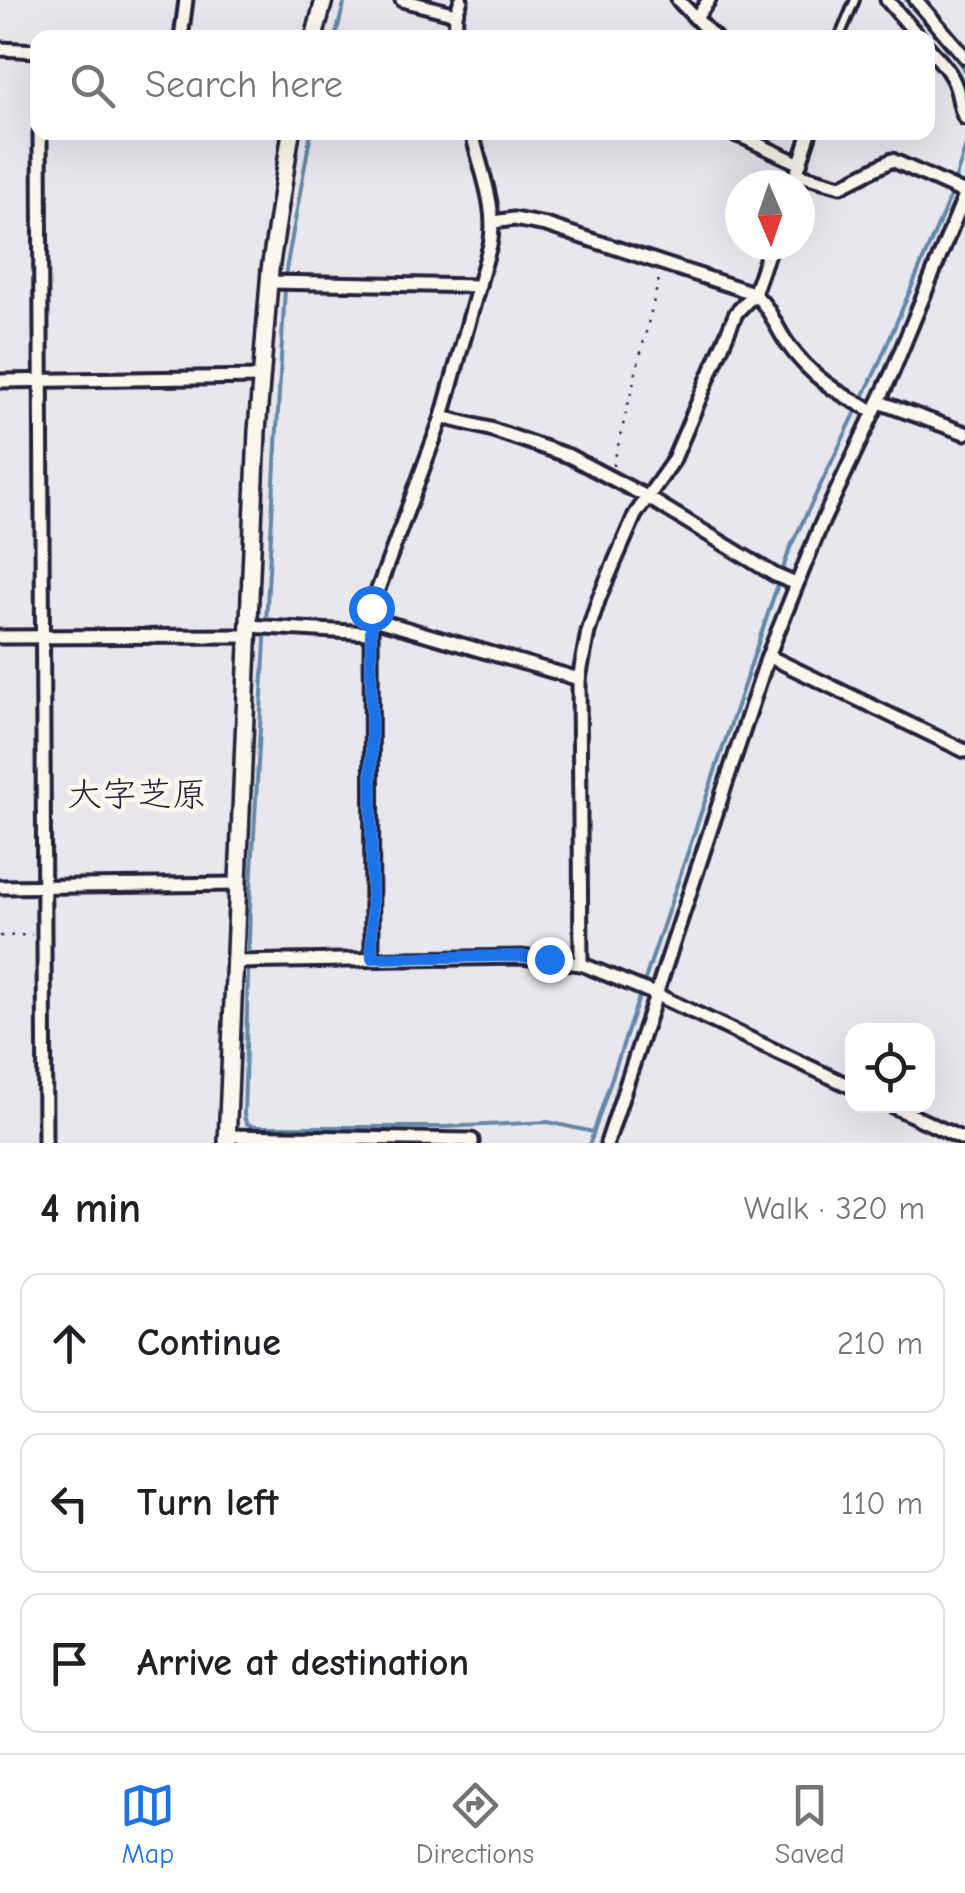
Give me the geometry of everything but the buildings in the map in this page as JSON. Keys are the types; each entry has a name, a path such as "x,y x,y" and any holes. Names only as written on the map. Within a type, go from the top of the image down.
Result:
{"street":[{"path":"182,30 186,0"},
{"path":"316,30 324,0"},
{"path":"402,0 456,14"},
{"path":"455,30 461,0"},
{"path":"678,0 707,30"},
{"path":"696,18 709,0"},
{"path":"887,0 913,30"},
{"path":"916,0 965,57"},
{"path":"0,49 30,51"},
{"path":"935,55 951,74 965,117"},
{"path":"40,140 45,1143"},
{"path":"290,140 276,220 281,283 260,377 258,629 237,884 226,1140 472,1143"},
{"path":"372,958 370,618 374,596 442,418 490,245 493,222 474,140"},
{"path":"748,140 791,170"},
{"path":"798,170 808,140"},
{"path":"606,1143 793,583 964,193 892,160 841,186 815,179"},
{"path":"493,222 529,220 754,294 765,304 806,367 832,389 853,401 965,433"},
{"path":"581,964 580,679 593,612 635,514 678,452 736,313 754,294 766,260"},
{"path":"281,283 478,286"},
{"path":"0,381 260,377"},
{"path":"442,418 490,429 569,456 793,583"},
{"path":"370,618 580,679"},
{"path":"0,636 258,629 370,633"},
{"path":"768,656 965,752"},
{"path":"0,887 237,884"},
{"path":"233,962 521,956 581,964 654,993 845,1084"},
{"path":"907,1113 965,1140"}],"lane":[{"path":"842,30 855,0"}],"path":[{"path":"610,477 663,262"},
{"path":"0,936 44,935"}],"waterway":[{"path":"337,30 345,0"},
{"path":"906,0 932,30"},
{"path":"935,34 965,72"},
{"path":"310,140 286,270 250,905 246,1123 254,1127 444,1127 548,1122 593,1132"},
{"path":"590,1143 790,548 877,368 950,197 965,148"}],"district":[{"name":"大字芝原","path":"137,794"}],"route":[{"path":"371,608 372,958 549,959"}]}
